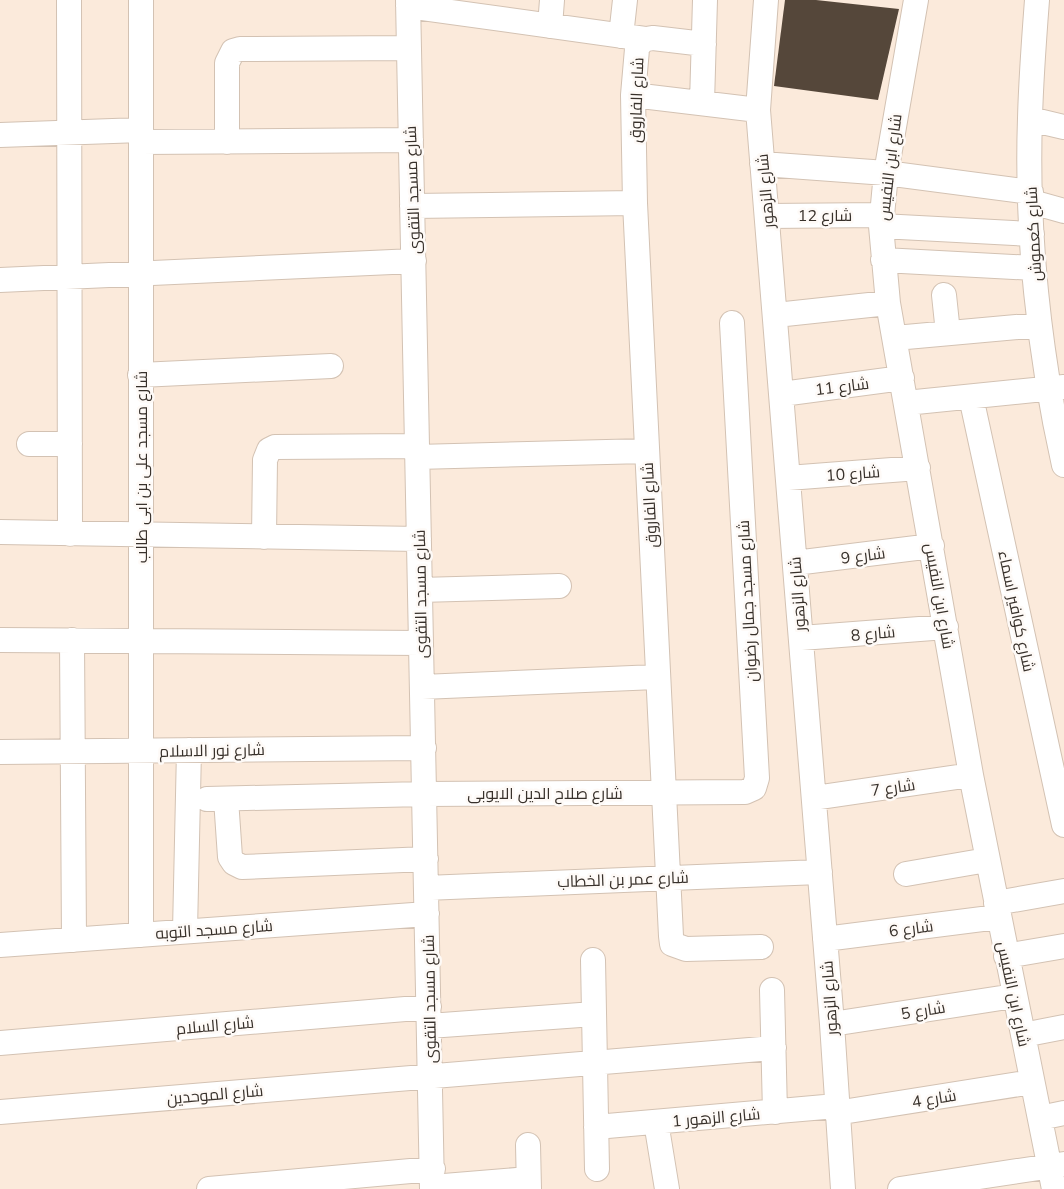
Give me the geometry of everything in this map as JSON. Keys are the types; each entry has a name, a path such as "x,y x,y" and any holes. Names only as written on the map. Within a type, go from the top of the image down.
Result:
{"street":[{"path":"69,0 70,534"},
{"name":"شارع مسجد على بن ابى طالب","path":"141,0 141,935"},
{"path":"550,26 552,0"},
{"path":"620,36 626,0"},
{"path":"702,102 705,0"},
{"name":"شارع الزهور","path":"766,0 758,110 832,1024 836,1110 843,1189"},
{"name":"شارع ابن النفيس","path":"916,0 886,173 882,220 888,303 987,860 1032,1082 1056,1173"},
{"name":"شارع كعموش","path":"1037,0 1030,119 1032,234 1039,325 1056,387 1064,465"},
{"path":"408,3 645,39"},
{"name":"شارع مسجد التقوى","path":"408,3 432,1181"},
{"name":"شارع الفاروق","path":"704,44 645,39 637,49 633,95 635,203 656,677 665,793 672,944 686,950 761,948"},
{"path":"227,142 228,63 232,51 240,49 409,48"},
{"path":"633,95 758,110"},
{"path":"1030,119 1064,127"},
{"path":"0,135 70,132 227,142 411,140"},
{"path":"762,164 886,173 1031,197 1064,212"},
{"path":"412,206 635,203"},
{"name":"شارع 12","path":"767,216 882,220 1032,234"},
{"path":"884,260 1034,268"},
{"path":"0,280 414,261"},
{"path":"944,295 948,333"},
{"path":"776,315 888,303"},
{"name":"شارع مسجد جمال رضوان","path":"665,793 745,792 754,788 756,784 732,323"},
{"path":"895,338 1039,325"},
{"path":"140,375 331,366"},
{"name":"شارع 11","path":"782,394 902,378"},
{"path":"906,403 1056,387"},
{"name":"شارع كوافير اسماء","path":"971,397 1064,824"},
{"path":"29,444 70,444"},
{"path":"264,537 265,460 269,450 275,447 417,452 646,451"},
{"name":"شارع 10","path":"788,478 918,468"},
{"path":"0,532 419,539"},
{"name":"شارع 9","path":"795,563 932,546"},
{"path":"420,590 559,586"},
{"name":"شارع 8","path":"801,638 946,627"},
{"path":"0,640 421,643"},
{"path":"72,640 74,940"},
{"path":"422,687 656,677"},
{"name":"شارع نور الاسلام","path":"0,752 424,748"},
{"path":"185,931 189,750"},
{"name":"شارع 7","path":"814,798 971,775"},
{"name":"شارع صلاح الدين الايوبى","path":"426,859 242,867 234,863 230,856 216,799 424,794 665,793"},
{"path":"906,874 987,860"},
{"name":"شارع عمر بن الخطاب","path":"426,888 820,872"},
{"name":"شارع 6","path":"825,939 997,910 1064,891"},
{"name":"شارع مسجد التوبه","path":"0,945 427,914"},
{"path":"1006,956 1064,946"},
{"path":"593,960 597,1169"},
{"path":"772,990 775,1112"},
{"name":"شارع 5","path":"832,1024 1014,996"},
{"name":"شارع السلام","path":"0,1043 429,1017 594,1014"},
{"path":"1023,1035 1064,1027"},
{"name":"شارع الموحدين","path":"0,1112 774,1048"},
{"name":"شارع 4","path":"836,1110 1032,1082"},
{"name":"شارع الزهور 1","path":"596,1127 775,1112 836,1110"},
{"path":"1040,1118 1064,1113"},
{"path":"656,1122 667,1189"},
{"path":"209,1189 432,1181 529,1184 528,1145"},
{"path":"900,1189 1056,1173"}],"building":[{"path":"785,0 816,0 899,9 878,100 774,86"}]}
